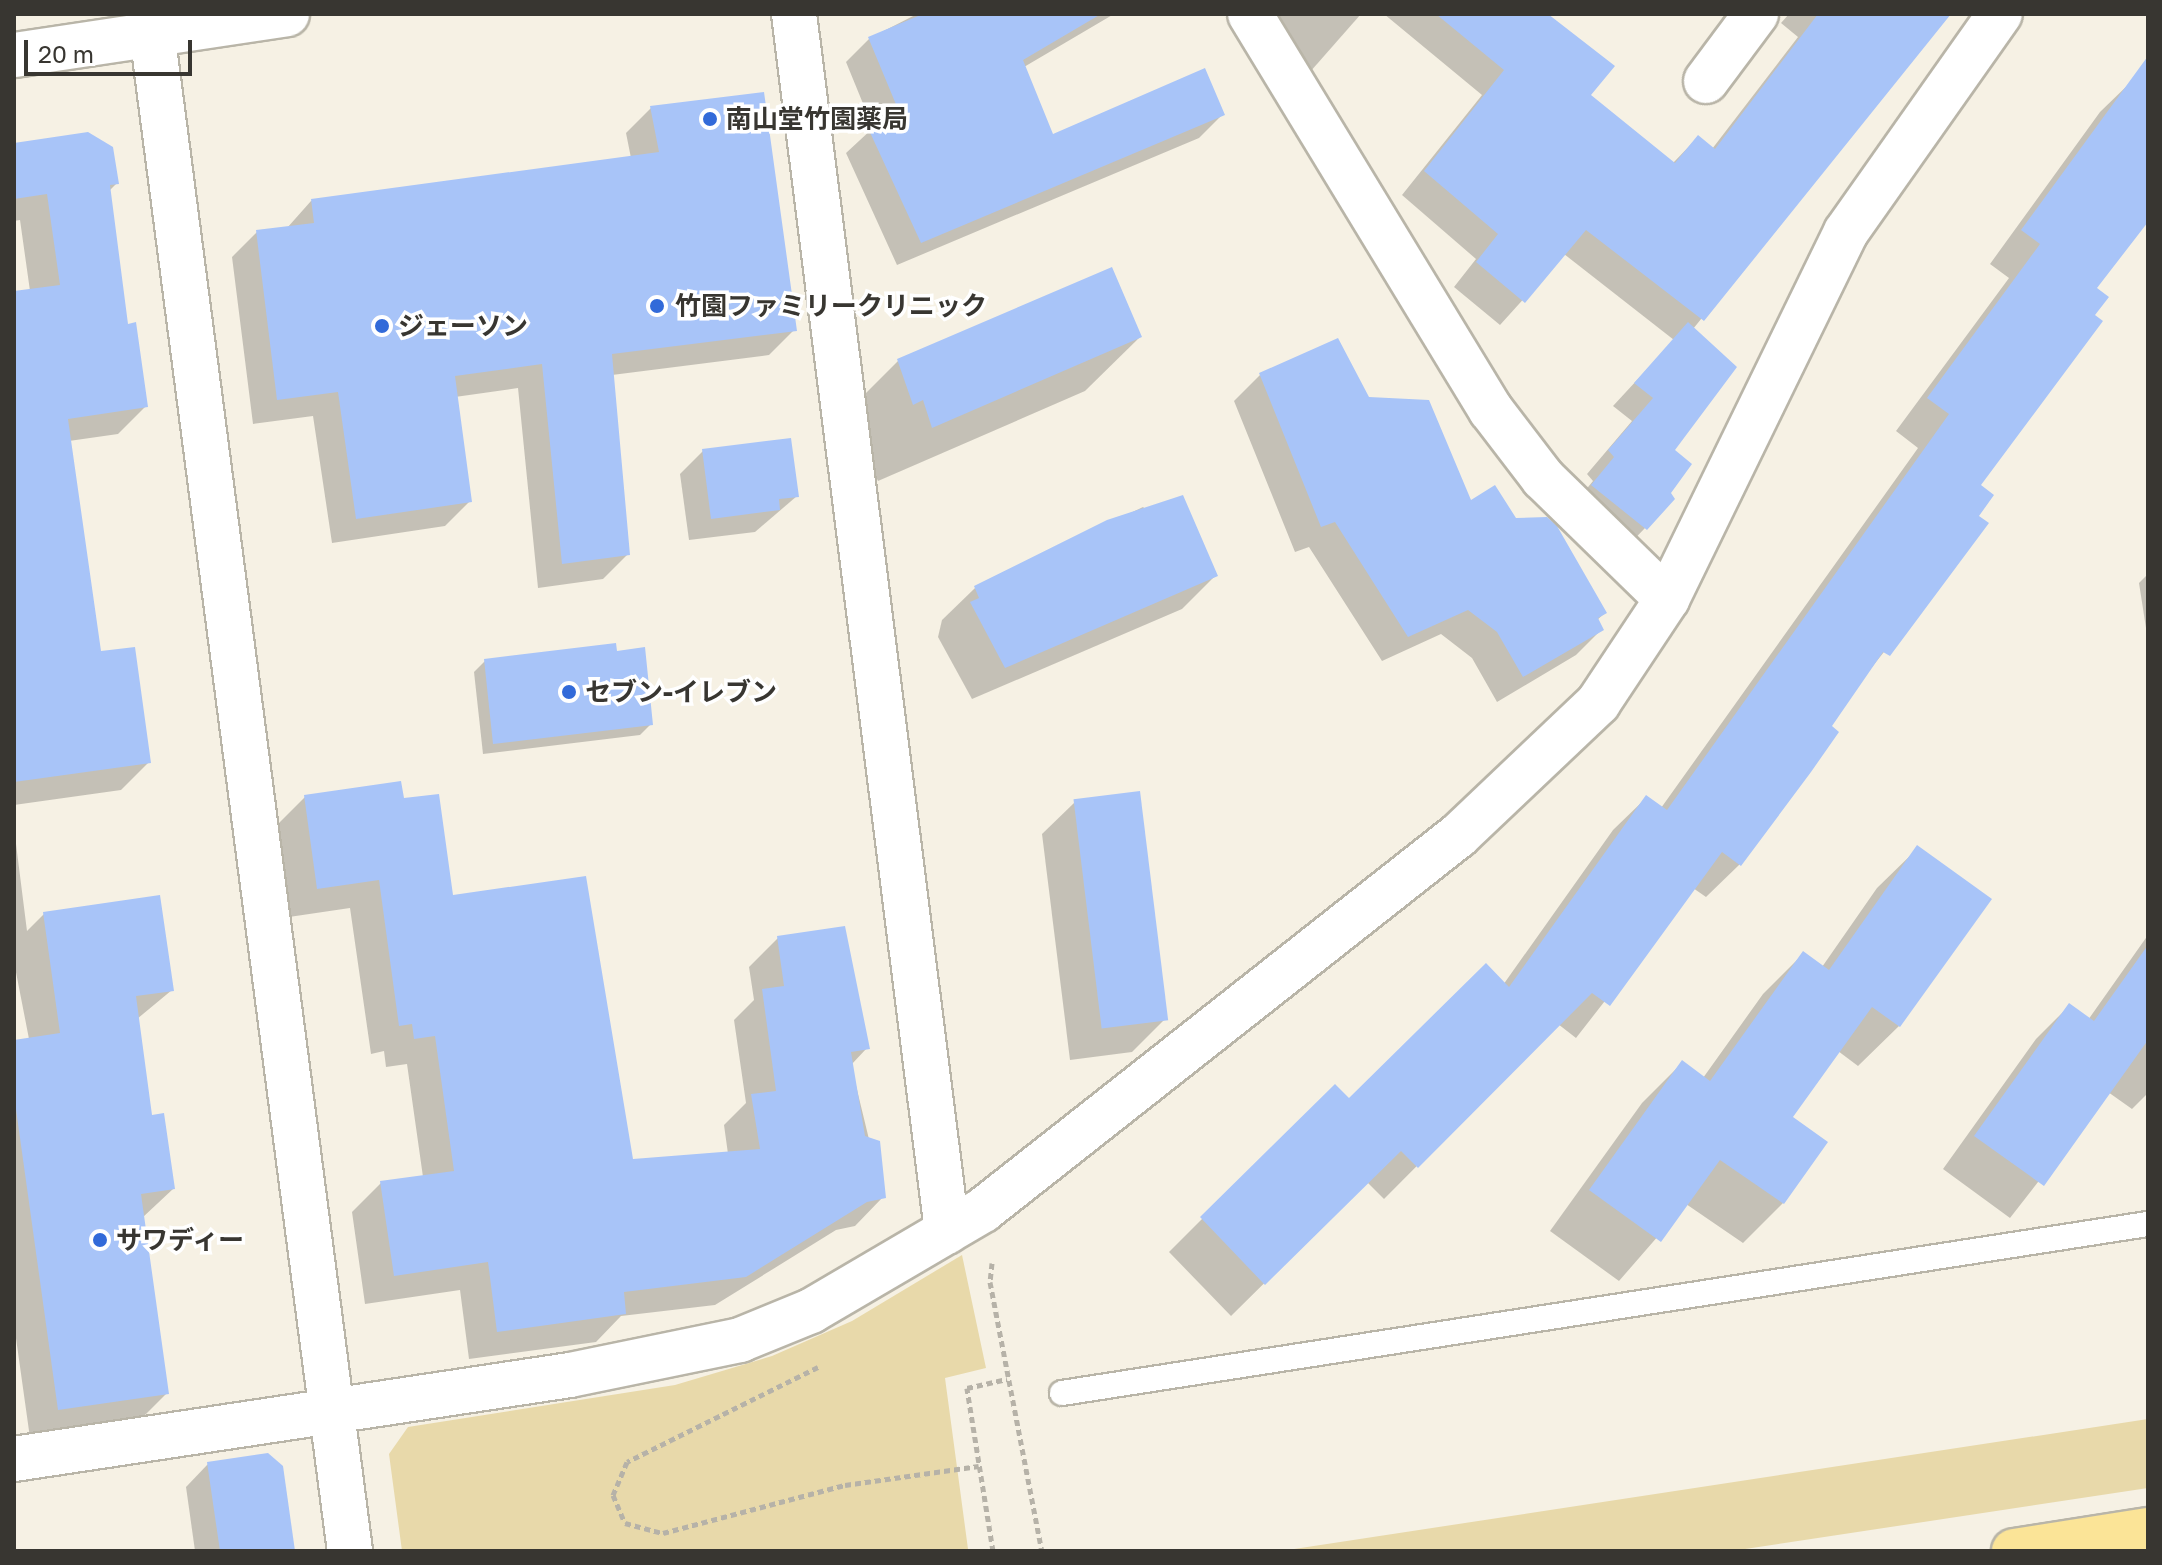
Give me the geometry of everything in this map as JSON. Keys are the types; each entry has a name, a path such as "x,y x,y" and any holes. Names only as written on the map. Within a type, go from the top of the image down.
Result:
{"main road":[{"path":"2014,1551 2148,1530"}],"street":[{"path":"14,55 151,24 287,14"},
{"path":"794,14 947,1231"},
{"path":"1250,14 1491,410 1543,478 1667,599"},
{"path":"1706,81 1756,14"},
{"path":"14,1459 332,1411 740,1340 811,1311 947,1231 1092,1128 1459,835 1598,703 1667,599 1846,232 2000,14"},
{"path":"151,24 350,1551"}],"lane":[{"path":"1062,1393 2148,1224"}],"path":[{"path":"989,1247 993,1259 990,1282 1042,1551"},
{"path":"980,1267 993,1259"},
{"path":"825,1363 627,1462 613,1495 625,1523 663,1533 845,1485 979,1466"},
{"path":"993,1551 967,1388 1007,1379"}],"shaded area":[{"path":"962,1255 986,1368 945,1378 968,1549 402,1551 389,1454 408,1427 675,1385 772,1356 852,1321"},
{"path":"2148,1419 2148,1488 1732,1551 1281,1551"}],"building":[{"path":"923,14 1101,14 1023,60 1053,134 1205,68 1225,115 921,243 868,128 900,114 868,37"},
{"path":"1436,14 1548,14 1615,66 1591,95 1675,163 1698,135 1715,149 1818,14 1951,14 1704,321 1586,230 1525,303 1476,262 1498,234 1424,171 1504,70"},
{"path":"2148,56 2148,222 2097,288 2109,297 2095,315 2103,321 1981,485 1994,495 1979,516 1989,523 1890,656 1883,652 1832,726 1839,732 1811,772 1741,866 1722,852 1610,1006 1592,993 1418,1168 1401,1151 1265,1285 1200,1217 1335,1084 1349,1098 1486,963 1509,987 1646,795 1667,810 1949,414 1927,398 2040,244 2021,230"},
{"path":"764,92 797,331 612,354 630,555 562,564 542,364 455,376 472,502 356,519 338,392 277,400 256,230 314,223 311,199 659,152 650,106"},
{"path":"88,132 113,147 119,184 110,185 128,324 136,322 148,407 68,419 101,651 135,647 151,763 14,782 14,291 60,285 47,194 14,199 14,143"},
{"path":"1112,267 1142,337 932,428 923,400 913,405 897,359"},
{"path":"1688,322 1737,367 1675,450 1692,464 1671,493 1675,499 1647,530 1591,485 1614,457 1608,450 1653,398 1634,383"},
{"path":"1338,338 1369,397 1429,400 1471,500 1495,485 1516,518 1547,517 1557,526 1607,613 1598,618 1604,630 1523,677 1497,632 1468,610 1408,637 1335,522 1321,527 1259,373"},
{"path":"791,438 799,497 779,499 780,510 711,519 702,449"},
{"path":"1183,495 1218,576 1005,668 970,602 979,598 974,586 1107,520"},
{"name":"セブン-イレブン","path":"616,643 617,651 645,647 653,725 493,744 484,659"},
{"path":"401,781 404,798 439,794 453,895 586,876 633,1159 760,1149 751,1094 776,1091 762,989 784,986 777,936 845,926 870,1049 851,1052 865,1136 880,1141 886,1198 867,1202 746,1277 624,1292 626,1314 497,1332 488,1262 394,1276 380,1181 454,1171 435,1036 414,1039 412,1024 399,1026 379,880 317,889 304,795"},
{"path":"1140,791 1168,1020 1102,1028 1073,799"},
{"path":"1917,845 1992,899 1900,1027 1872,1007 1793,1117 1828,1142 1784,1204 1720,1160 1661,1242 1589,1190 1682,1060 1710,1081 1803,951 1829,970"},
{"path":"160,895 174,991 136,996 152,1115 164,1113 175,1189 141,1194 169,1394 58,1410 14,1095 14,1040 60,1033 43,912"},
{"path":"2148,945 2148,1040 2044,1186 1974,1136 2069,1003 2094,1021"},
{"path":"268,1453 283,1466 295,1551 220,1551 207,1462"}],"place":[{"name":"南山堂竹園薬局","path":"710,119"},
{"name":"竹園ファミリークリニック","path":"657,306"},
{"name":"ジェーソン","path":"382,326"},
{"name":"セブン-イレブン","path":"569,692"},
{"name":"サワディー","path":"100,1240"}]}
